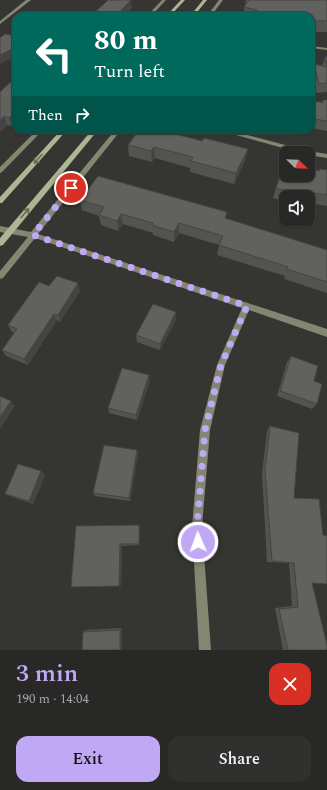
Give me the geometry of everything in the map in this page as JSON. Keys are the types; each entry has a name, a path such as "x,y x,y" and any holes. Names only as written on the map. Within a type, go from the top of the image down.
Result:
{"main road":[{"path":"172,12 183,0"},
{"path":"195,12 205,0"},
{"path":"0,201 60,134"},
{"path":"0,243 92,134"}],"street":[{"path":"14,12 29,0"},
{"path":"153,12 164,0"},
{"path":"212,12 221,0"},
{"path":"0,23 12,13"},
{"path":"315,47 327,48"},
{"path":"0,171 36,134"},
{"path":"0,276 115,134"},
{"path":"236,134 308,153 327,156"},
{"path":"0,229 9,232 33,235 327,333"},
{"path":"205,650 197,527 205,430 221,365 247,306"}],"building":[{"path":"108,0 131,0 120,12 95,12"},
{"path":"249,0 327,0 327,21 315,21 315,12 256,12 257,10 244,7"},
{"path":"5,34 12,35 12,49 0,55 0,38"},
{"path":"315,64 327,67 327,83 319,84"},
{"path":"12,81 12,115 9,118 4,116 0,120 0,92"},
{"path":"323,100 327,100 327,121 315,119 315,101 323,103"},
{"path":"136,134 175,134 202,141 204,138 248,149 236,173 191,161 193,157 154,147 151,151 128,145"},
{"path":"315,170 327,170 327,195 315,193 315,190 284,190 276,188 279,179 279,182 315,182"},
{"path":"98,176 227,212 225,218 327,250 327,282 287,269 288,267 219,245 223,236 179,223 174,232 152,225 153,223 121,214 117,221 99,215 104,207 80,200"},
{"path":"57,276 78,283 58,315 54,314 24,359 2,350 17,329 8,325 39,282 49,286"},
{"path":"153,304 176,312 160,344 136,335"},
{"path":"291,356 318,366 314,381 322,384 317,404 280,391"},
{"path":"122,368 149,375 136,415 108,408"},
{"path":"0,396 11,401 0,417"},
{"path":"270,426 299,433 294,498 319,499 323,535 327,536 327,584 312,583 327,650 288,650 279,609 298,607 294,563 272,561 265,470"},
{"path":"104,445 137,450 129,498 93,493"},
{"path":"18,464 41,471 29,501 5,494"},
{"path":"139,525 139,544 120,544 119,586 71,587 76,526"},
{"path":"120,630 120,650 82,650 83,632"}],"route":[{"path":"71,188 33,235 247,306 221,365 205,430 197,527 198,542"}]}
